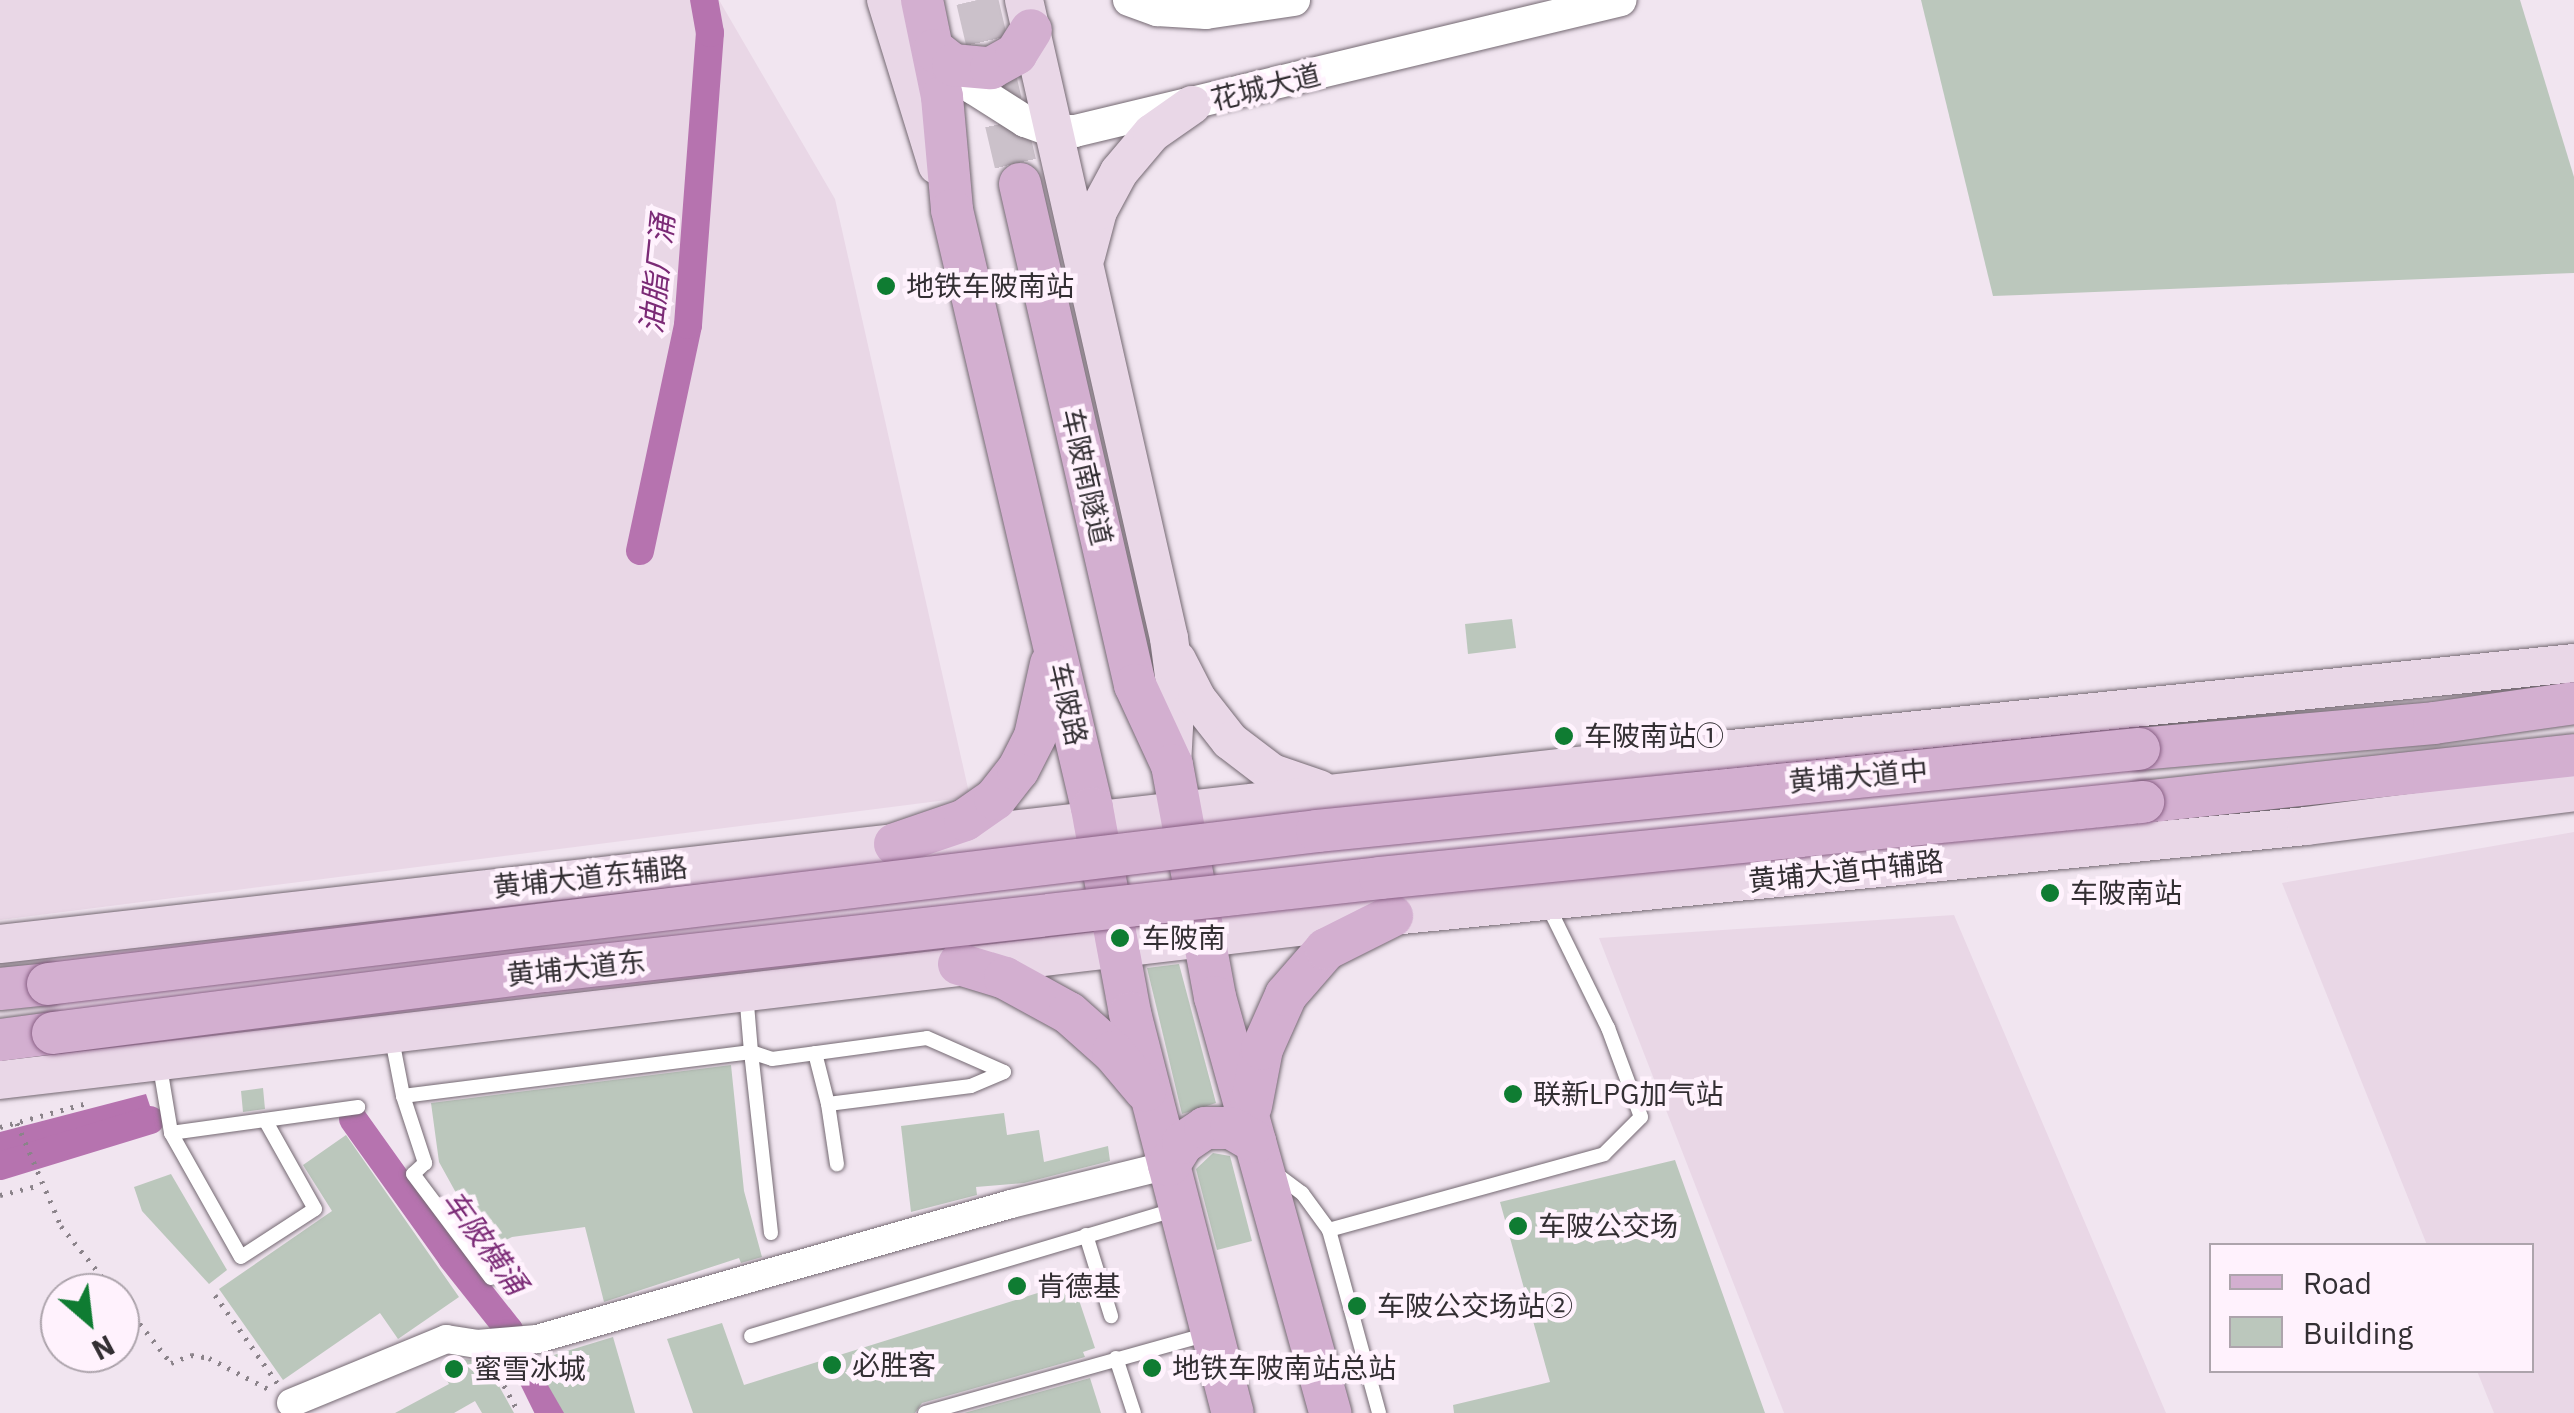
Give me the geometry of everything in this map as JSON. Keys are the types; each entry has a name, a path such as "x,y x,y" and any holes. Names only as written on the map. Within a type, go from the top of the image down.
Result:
{"main road":[{"name":"车陂路","path":"886,0 952,210 1094,819 1153,1103 1233,1413"},
{"path":"922,0 934,50 952,210"},
{"path":"934,50 953,64 990,68 1016,54 1028,15"},
{"path":"1028,15 1169,638 1176,691 1172,764 1202,938 1330,1413"},
{"path":"1084,268 1091,229 1119,172 1152,133 1192,105"},
{"name":"车陂南隧道","path":"1020,184 1135,685 1172,764"},
{"path":"886,972 907,938 907,906 892,863 880,845 965,820 994,800 1018,770 1045,705 1051,634"},
{"path":"1169,638 1197,699 1230,742 1272,773 1336,793"},
{"path":"1180,810 1662,756 2574,664"},
{"name":"黄埔大道中","path":"1142,851 2139,749 2434,723 2574,703"},
{"path":"1662,756 1639,786 1632,824 1645,862 1674,888"},
{"name":"黄埔大道中","path":"1152,904 2574,756"},
{"path":"1438,782 1415,810 1410,850 1422,881 1452,909"},
{"name":"黄埔大道中辅路","path":"1118,948 1452,909 2306,826 2574,792"},
{"name":"黄埔大道东辅路","path":"0,944 1180,810"},
{"name":"黄埔大道东","path":"0,989 1142,851"},
{"path":"729,862 754,889 764,928 759,959 742,992"},
{"name":"黄埔大道东","path":"0,1040 546,971 1152,904"},
{"path":"1255,1142 1262,1049 1286,995 1326,949 1392,916"},
{"path":"0,1080 886,972 1118,948"},
{"path":"959,964 1005,978 1068,1014 1112,1052 1153,1103"},
{"path":"1169,1165 1183,1143 1205,1128 1232,1128 1255,1142"}],"street":[{"path":"1129,0 1157,10 1206,13 1294,0"},
{"name":"花城大道","path":"1054,131 1089,128 1192,105 1620,0"},
{"path":"934,50 952,72 987,99 1054,131"},
{"path":"291,1402 446,1339 477,1344 537,1339 1012,1204 1169,1165"}],"lane":[{"path":"1328,1230 1604,1154 1641,1118 1608,1028 1545,900"},
{"path":"742,992 771,1233"},
{"path":"391,1033 402,1096 425,1164 413,1174 491,1278"},
{"path":"402,1096 752,1052 772,1059 927,1038 1004,1072 971,1086 828,1104"},
{"path":"815,1054 837,1164"},
{"path":"159,1060 171,1133 241,1256 315,1209 265,1120"},
{"path":"171,1133 358,1107"},
{"path":"1255,1142 1302,1193 1328,1230 1379,1413"},
{"path":"751,1336 1180,1208"},
{"path":"1086,1235 1111,1316"},
{"path":"925,1413 1212,1332"},
{"path":"1116,1358 1134,1413"}],"path":[{"path":"17,1122 61,1226 99,1273"},
{"path":"0,1195 40,1184"},
{"path":"215,1295 291,1402"},
{"path":"140,1324 171,1362 190,1355 209,1358 291,1402"},
{"path":"477,1344 520,1413"}],"shaded area":[{"path":"0,0 719,0 835,199 970,797 0,920"},
{"path":"2574,832 2574,1413 2494,1413 2478,1373 2534,1373 2534,1243 2426,1243 2282,883"},
{"path":"1954,915 2166,1413 1784,1413 1599,938"},
{"path":"146,1094 152,1112 0,1163 0,1132"}],"building":[{"path":"1921,0 2520,0 2574,177 2574,273 1993,296"},
{"path":"1512,619 1516,648 1468,654 1465,624"},
{"path":"1179,964 1216,1103 1182,1114 1147,968"},
{"path":"731,1065 744,1191 762,1257 741,1263 739,1258 604,1302 585,1227 512,1237 487,1249 439,1162 431,1103"},
{"path":"263,1088 265,1109 243,1112 241,1091"},
{"path":"1004,1113 1007,1135 1039,1130 1044,1162 1108,1146 1110,1161 1024,1183 976,1187 977,1195 911,1212 901,1126"},
{"path":"346,1135 459,1297 398,1339 380,1313 283,1380 219,1289 332,1211 303,1165"},
{"path":"1213,1153 1230,1156 1252,1241 1217,1250 1196,1169"},
{"path":"1675,1160 1765,1413 1454,1413 1453,1405 1550,1382 1500,1202"},
{"path":"171,1174 227,1270 209,1284 142,1211 134,1187"},
{"path":"1073,1282 1095,1348 1083,1352 1085,1357 922,1403 915,1413 693,1413 667,1339 722,1323 744,1385"},
{"path":"613,1337 635,1413 564,1413 534,1361"},
{"path":"461,1359 485,1361 514,1413 482,1413 475,1401 454,1413 395,1413 449,1384 441,1370"},
{"path":"1090,1378 1101,1413 964,1413"}],"waterway":[{"name":"油脂厂涌","path":"640,551 688,325 710,33 704,0"},
{"name":"车陂横涌","path":"353,1119 452,1258 509,1330 550,1413"},
{"name":"车陂横涌","path":"0,1166 150,1120"}],"tunnel":[{"path":"977,0 1020,184"}],"place":[{"name":"地铁车陂南站","path":"886,286"},
{"name":"车陂南站①","path":"1564,736"},
{"name":"车陂南站","path":"2050,893"},
{"name":"车陂南","path":"1120,938"},
{"name":"联新LPG加气站","path":"1513,1094"},
{"name":"车陂公交场","path":"1518,1226"},
{"name":"肯德基","path":"1017,1286"},
{"name":"车陂公交场站②","path":"1357,1306"},
{"name":"必胜客","path":"832,1365"},
{"name":"地铁车陂南站总站","path":"1152,1368"},
{"name":"蜜雪冰城","path":"454,1369"}]}
